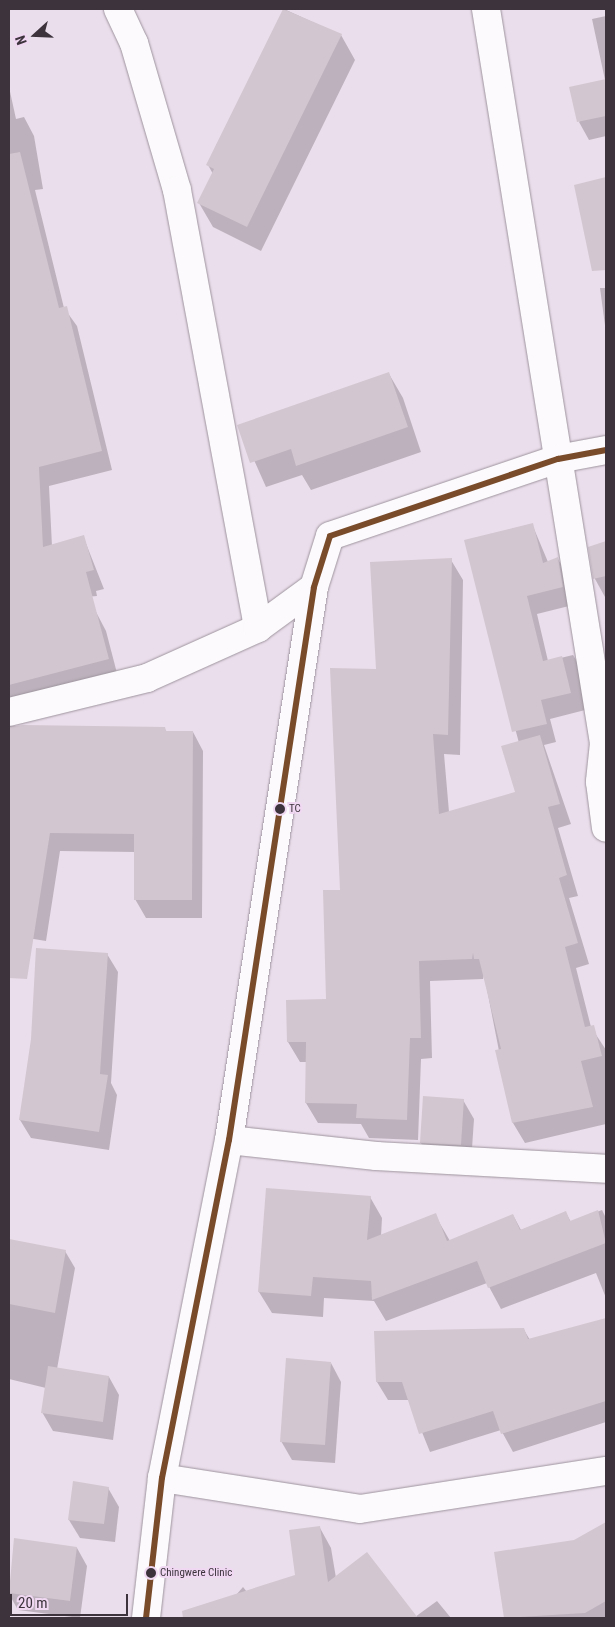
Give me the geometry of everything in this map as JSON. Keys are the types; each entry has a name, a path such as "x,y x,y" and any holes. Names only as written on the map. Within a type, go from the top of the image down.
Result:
{"street":[{"path":"118,9 134,43 178,190 258,628"},
{"path":"486,9 604,743 600,782 606,828"},
{"path":"146,1618 162,1478 229,1140 314,587 330,536 558,459 606,450"},
{"path":"9,712 147,678 258,628 314,587"},
{"path":"229,1140 376,1156 606,1169"},
{"path":"162,1478 360,1508 606,1471"}],"building":[{"path":"283,9 342,34 247,227 197,203 214,169 206,165"},
{"path":"606,79 606,116 577,122 569,87"},
{"path":"20,152 59,308 67,306 102,451 39,467 43,547 84,535 94,570 86,572 109,659 9,685 9,154"},
{"path":"606,177 606,270 592,271 574,185"},
{"path":"389,372 408,427 296,466 291,449 250,463 237,425"},
{"path":"533,523 543,563 558,557 563,587 527,596 543,661 562,656 571,693 541,700 547,724 512,732 464,540"},
{"path":"606,541 606,576 593,579 588,547"},
{"path":"452,558 448,735 433,734 439,814 515,792 501,746 540,735 560,804 548,807 567,875 559,878 578,943 565,947 585,1027 594,1025 602,1056 581,1061 593,1107 512,1123 495,1050 501,1049 479,959 474,959 473,953 472,959 419,961 421,1038 410,1038 407,1120 356,1118 357,1104 305,1103 306,1042 287,1042 286,1000 326,999 323,890 340,890 330,668 376,669 370,562"},
{"path":"23,725 165,727 166,731 193,731 192,900 134,900 134,834 50,833 27,979 9,978 9,727"},
{"path":"36,948 108,953 100,1074 108,1075 99,1132 19,1120 31,1039"},
{"path":"423,1096 464,1099 461,1145 420,1143"},
{"path":"266,1188 371,1196 367,1240 436,1213 447,1241 513,1214 520,1230 566,1211 570,1221 598,1210 606,1243 488,1288 477,1261 372,1300 371,1281 313,1277 311,1296 258,1292"},
{"path":"9,1239 66,1250 55,1313 9,1304"},
{"path":"606,1318 606,1401 501,1434 493,1411 419,1434 402,1382 376,1382 374,1331 524,1328 528,1339"},
{"path":"286,1358 331,1362 325,1445 280,1442"},
{"path":"48,1366 109,1376 103,1422 41,1413"},
{"path":"73,1481 109,1487 104,1524 68,1520"},
{"path":"606,1522 606,1601 585,1613 504,1618 494,1552 574,1540"},
{"path":"320,1526 328,1582 367,1552 418,1618 183,1618 182,1611 295,1575 289,1530"},
{"path":"14,1538 77,1547 70,1601 9,1593"}],"transit line":[{"path":"146,1618 162,1478 229,1140 314,587 330,536 558,459 606,450"}],"place":[{"name":"TC","path":"280,809"},
{"name":"Chingwere Clinic","path":"151,1573"}]}
